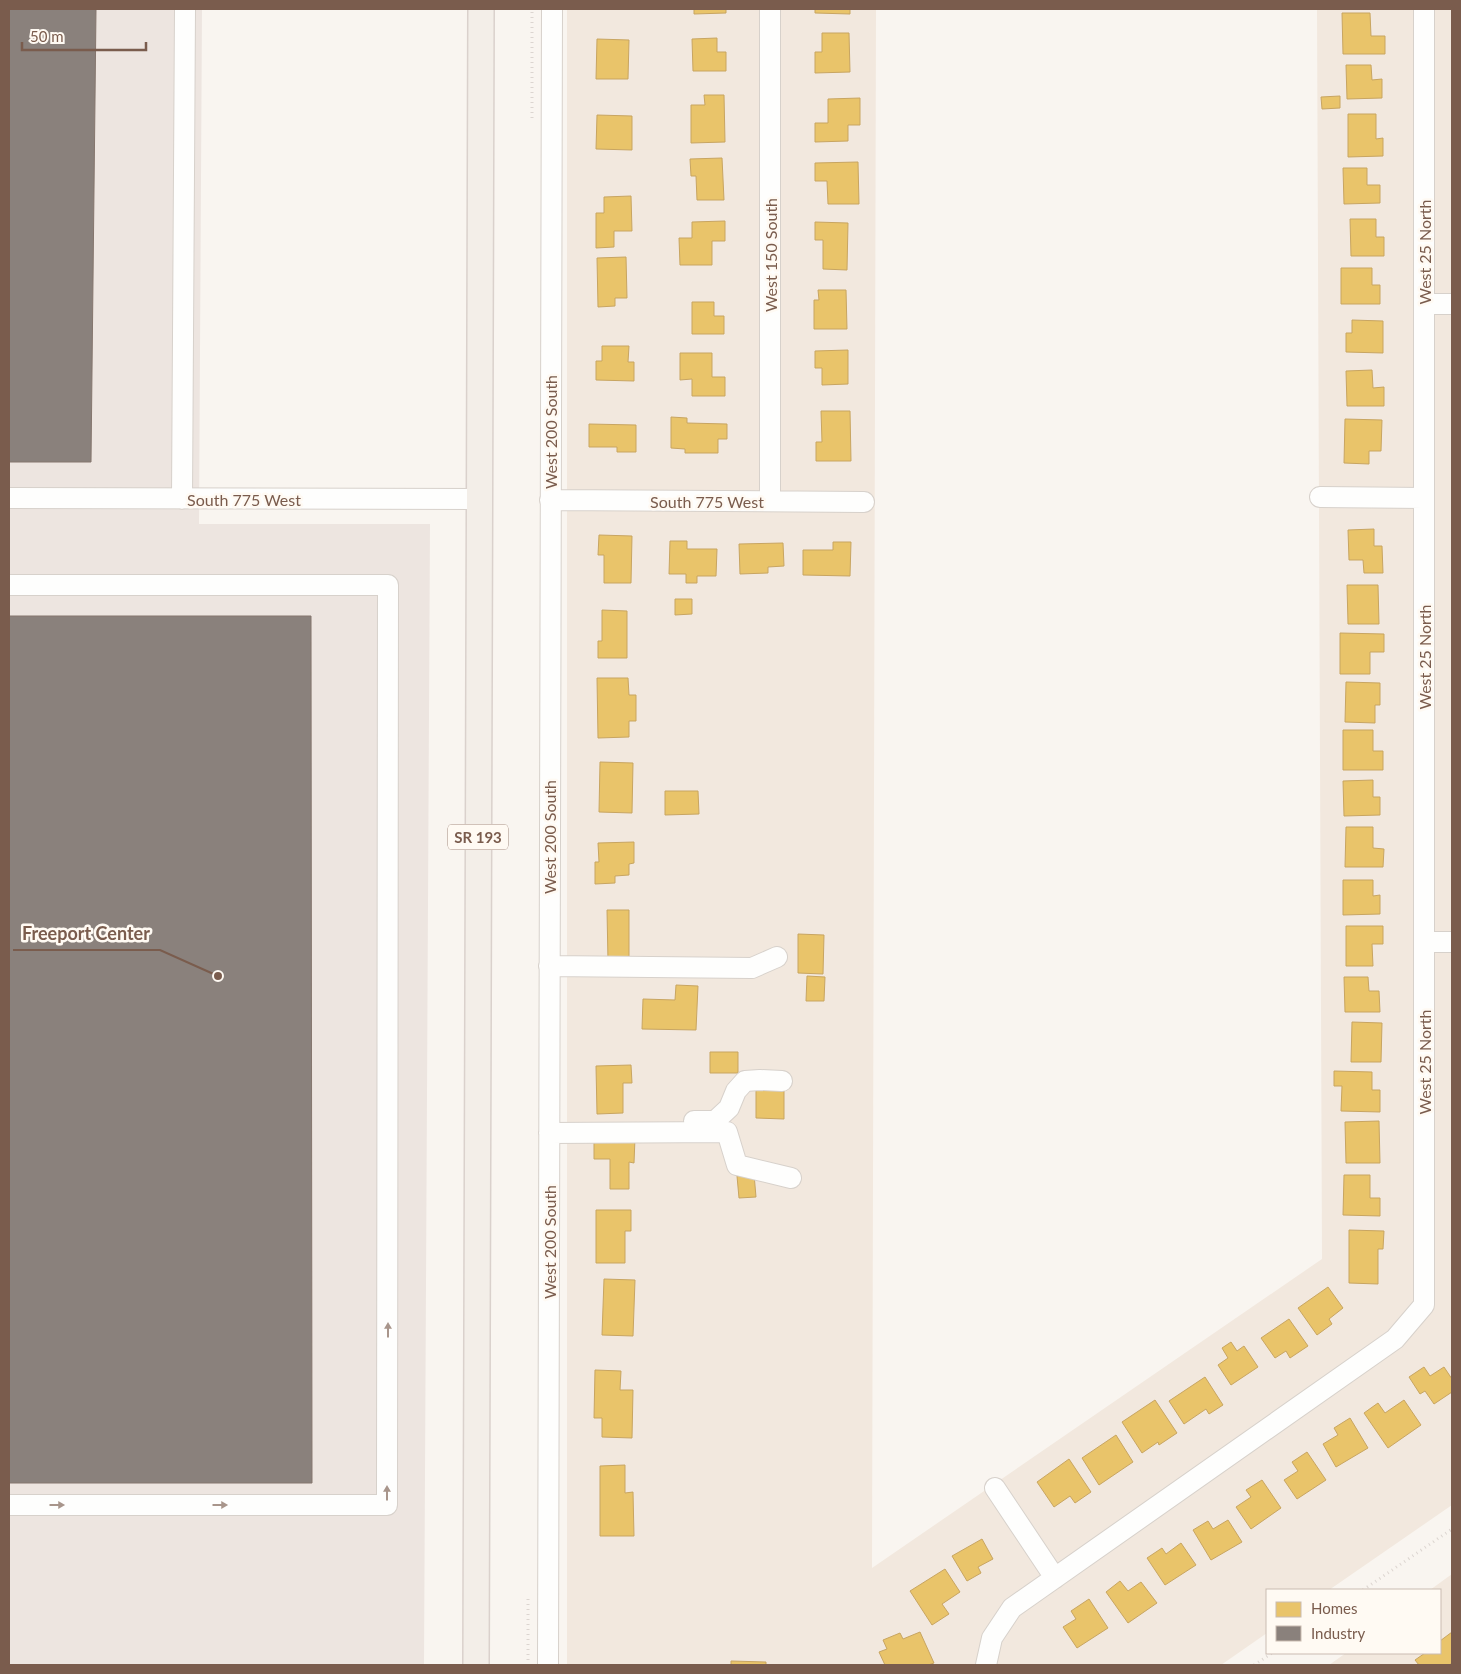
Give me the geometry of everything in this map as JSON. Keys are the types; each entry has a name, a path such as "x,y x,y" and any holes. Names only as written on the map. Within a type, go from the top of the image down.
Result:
{"main road":[{"name":"SR 193","path":"476,1665 481,9"}],"street":[{"path":"182,499 185,9"},
{"name":"West 200 South","path":"548,1665 552,9"},
{"name":"West 150 South","path":"770,9 770,501"},
{"name":"West 25 North","path":"1055,1578 1395,1339 1424,1304 1424,9"},
{"path":"1424,304 1452,304"},
{"path":"1320,497 1424,498"},
{"name":"South 775 West","path":"9,498 479,500"},
{"name":"South 775 West","path":"550,500 864,502"},
{"path":"9,585 388,585 388,1505 9,1505"},
{"path":"1424,942 1452,942"},
{"path":"549,966 752,968 777,957"},
{"path":"549,1127 714,1122 729,1108 736,1091 745,1081 782,1081"},
{"path":"549,1127 727,1132 737,1165 791,1178"},
{"path":"986,1665 992,1638 1012,1608 1055,1578 995,1488"}],"path":[{"path":"1364,1589 1452,1529"},
{"path":"1254,1665 1270,1654"}],"shaded area":[{"path":"9,9 202,9 199,524 430,524 424,1665 9,1665"},
{"path":"567,9 876,9 872,1568 1322,1259 1317,9 1452,9 1452,1505 1330,1589 1266,1589 1266,1634 1221,1665 567,1665"},
{"path":"1452,1574 1452,1665 1329,1665 1345,1654 1441,1654 1441,1589 1431,1589"}],"building: Homes":[{"path":"694,9 726,9 726,13 694,14"},
{"path":"815,9 850,9 850,14 815,13"},
{"path":"1342,13 1370,13 1371,36 1385,36 1385,54 1343,54"},
{"path":"822,33 849,33 850,72 815,73 815,52 822,52"},
{"path":"717,38 717,52 726,52 726,71 693,71 692,39"},
{"path":"597,39 629,40 628,79 596,79"},
{"path":"1346,65 1371,65 1372,80 1382,79 1382,98 1347,99"},
{"path":"704,95 724,95 725,142 691,143 691,105 705,105"},
{"path":"1340,96 1340,108 1322,109 1321,97"},
{"path":"860,98 860,125 848,125 848,141 815,142 815,123 828,123 828,99"},
{"path":"1348,114 1376,114 1376,139 1383,138 1383,156 1348,157"},
{"path":"597,115 632,116 632,150 596,149"},
{"path":"722,158 724,200 697,200 696,176 691,176 690,159"},
{"path":"858,162 859,204 828,204 827,181 815,181 815,163"},
{"path":"1343,168 1367,168 1367,185 1380,185 1380,203 1344,204"},
{"path":"631,196 632,231 614,231 614,247 596,248 596,213 604,213 604,197"},
{"path":"1350,219 1376,219 1376,237 1384,237 1384,256 1351,256"},
{"path":"725,221 725,241 712,241 712,265 680,265 679,238 692,238 692,222"},
{"path":"815,222 848,223 847,270 823,269 823,240 815,240"},
{"path":"626,257 627,298 615,298 615,306 598,307 597,258"},
{"path":"1341,268 1372,268 1372,285 1380,285 1380,304 1341,304"},
{"path":"818,290 846,290 847,329 814,329 814,300 819,300"},
{"path":"692,302 714,302 714,316 724,316 724,334 692,334"},
{"path":"1352,320 1383,321 1383,353 1346,352 1346,333 1352,333"},
{"path":"602,346 629,346 628,362 634,362 634,381 596,380 596,361 602,361"},
{"path":"848,350 848,384 822,385 822,368 815,368 815,351"},
{"path":"680,353 712,353 712,377 725,377 725,396 692,396 692,379 680,380"},
{"path":"1372,370 1373,388 1384,387 1384,406 1347,406 1346,371"},
{"path":"821,411 850,411 851,461 816,461 816,442 822,442"},
{"path":"671,417 687,418 687,423 727,424 727,439 718,439 718,453 685,453 685,449 671,448"},
{"path":"1345,419 1382,420 1381,451 1369,451 1369,464 1344,463"},
{"path":"589,424 636,425 636,452 617,452 617,447 589,447"},
{"path":"1374,529 1374,546 1382,546 1383,573 1364,573 1363,560 1349,560 1348,530"},
{"path":"599,535 632,536 631,583 604,583 604,555 598,555"},
{"path":"670,541 687,541 687,549 717,549 716,576 697,576 697,583 686,583 686,574 669,574"},
{"path":"833,542 851,542 850,576 803,575 803,550 833,550"},
{"path":"783,543 784,566 768,567 768,573 740,574 739,544"},
{"path":"1347,585 1378,585 1379,624 1348,624"},
{"path":"675,599 692,599 692,614 675,615"},
{"path":"602,610 627,611 627,658 598,658 598,641 602,641"},
{"path":"1340,633 1384,634 1384,652 1370,652 1370,674 1340,674"},
{"path":"597,678 628,678 629,695 636,695 636,721 629,721 629,737 598,738"},
{"path":"1346,682 1380,683 1380,705 1375,705 1375,723 1345,722"},
{"path":"1343,730 1373,730 1373,751 1383,751 1383,770 1343,770"},
{"path":"600,762 633,763 632,813 599,812"},
{"path":"1373,780 1373,797 1380,797 1380,815 1344,816 1343,781"},
{"path":"665,791 698,791 699,814 665,815"},
{"path":"1346,827 1373,827 1373,848 1384,849 1383,867 1345,867"},
{"path":"634,842 634,863 629,864 629,875 615,876 615,883 595,884 595,862 599,862 598,843"},
{"path":"1343,880 1373,880 1373,896 1380,895 1380,914 1343,915"},
{"path":"607,910 629,910 629,961 608,961"},
{"path":"1346,926 1383,926 1383,944 1372,944 1373,966 1346,966"},
{"path":"798,934 824,935 823,974 798,973"},
{"path":"807,976 825,977 824,1001 806,1001"},
{"path":"1344,977 1368,977 1369,991 1379,991 1380,1012 1345,1012"},
{"path":"676,985 698,986 696,1030 642,1029 643,999 675,1000"},
{"path":"1352,1022 1382,1023 1381,1062 1351,1062"},
{"path":"710,1052 738,1052 738,1073 710,1073"},
{"path":"631,1065 632,1083 623,1083 623,1113 597,1114 596,1066"},
{"path":"1334,1071 1372,1072 1372,1090 1380,1090 1380,1112 1341,1111 1342,1086 1334,1086"},
{"path":"756,1084 784,1084 784,1119 756,1118"},
{"path":"1379,1121 1380,1163 1346,1163 1345,1122"},
{"path":"594,1138 635,1138 634,1163 629,1162 629,1189 610,1189 610,1159 594,1159"},
{"path":"754,1174 756,1197 739,1198 737,1176"},
{"path":"1344,1175 1370,1175 1370,1198 1380,1198 1380,1216 1343,1215"},
{"path":"596,1210 631,1210 631,1231 625,1231 625,1263 596,1263"},
{"path":"1349,1230 1384,1231 1383,1249 1378,1249 1378,1284 1349,1283"},
{"path":"604,1279 635,1280 633,1336 602,1335"},
{"path":"1328,1287 1343,1308 1329,1319 1332,1324 1317,1335 1298,1308"},
{"path":"1289,1319 1308,1346 1290,1358 1286,1351 1275,1358 1261,1338"},
{"path":"1231,1342 1237,1351 1244,1346 1258,1367 1231,1385 1218,1365 1228,1358 1222,1348"},
{"path":"1424,1367 1430,1376 1444,1367 1452,1379 1452,1392 1434,1404 1425,1391 1420,1394 1409,1377"},
{"path":"595,1370 621,1371 620,1390 633,1390 632,1438 602,1437 602,1418 594,1418"},
{"path":"1205,1377 1223,1405 1209,1414 1206,1409 1184,1424 1169,1401"},
{"path":"1155,1400 1177,1433 1159,1445 1158,1442 1142,1453 1122,1422"},
{"path":"1404,1400 1421,1425 1388,1448 1364,1413 1378,1403 1385,1413"},
{"path":"1350,1418 1368,1448 1336,1467 1323,1444 1338,1435 1334,1428"},
{"path":"1116,1435 1133,1462 1099,1485 1082,1458"},
{"path":"1307,1452 1326,1480 1297,1499 1284,1480 1298,1471 1292,1462"},
{"path":"1069,1459 1091,1492 1075,1503 1070,1496 1054,1507 1037,1482"},
{"path":"625,1465 625,1493 633,1492 634,1536 600,1536 600,1466"},
{"path":"1262,1480 1281,1508 1251,1529 1236,1507 1251,1497 1246,1490"},
{"path":"1228,1520 1242,1542 1211,1560 1193,1530 1208,1521 1213,1529"},
{"path":"982,1539 993,1559 978,1567 981,1573 967,1581 952,1556"},
{"path":"1181,1543 1196,1565 1165,1585 1147,1558 1162,1548 1166,1554"},
{"path":"945,1569 960,1592 942,1604 949,1614 932,1625 910,1591"},
{"path":"1120,1581 1128,1591 1141,1582 1157,1603 1128,1623 1106,1592"},
{"path":"1089,1599 1108,1628 1077,1648 1063,1627 1076,1619 1071,1611"},
{"path":"920,1632 934,1663 928,1665 885,1665 879,1652 887,1649 883,1640 900,1633 903,1639"},
{"path":"1452,1632 1452,1663 1449,1665 1419,1665 1415,1660 1424,1654 1441,1654 1441,1640"},
{"path":"731,1661 766,1662 766,1665 731,1665"}],"building: Industry":[{"path":"9,9 96,9 91,462 9,462"},
{"path":"9,616 311,616 312,1483 9,1483"}],"place":[{"name":"Freeport Center","path":"218,976"}]}
